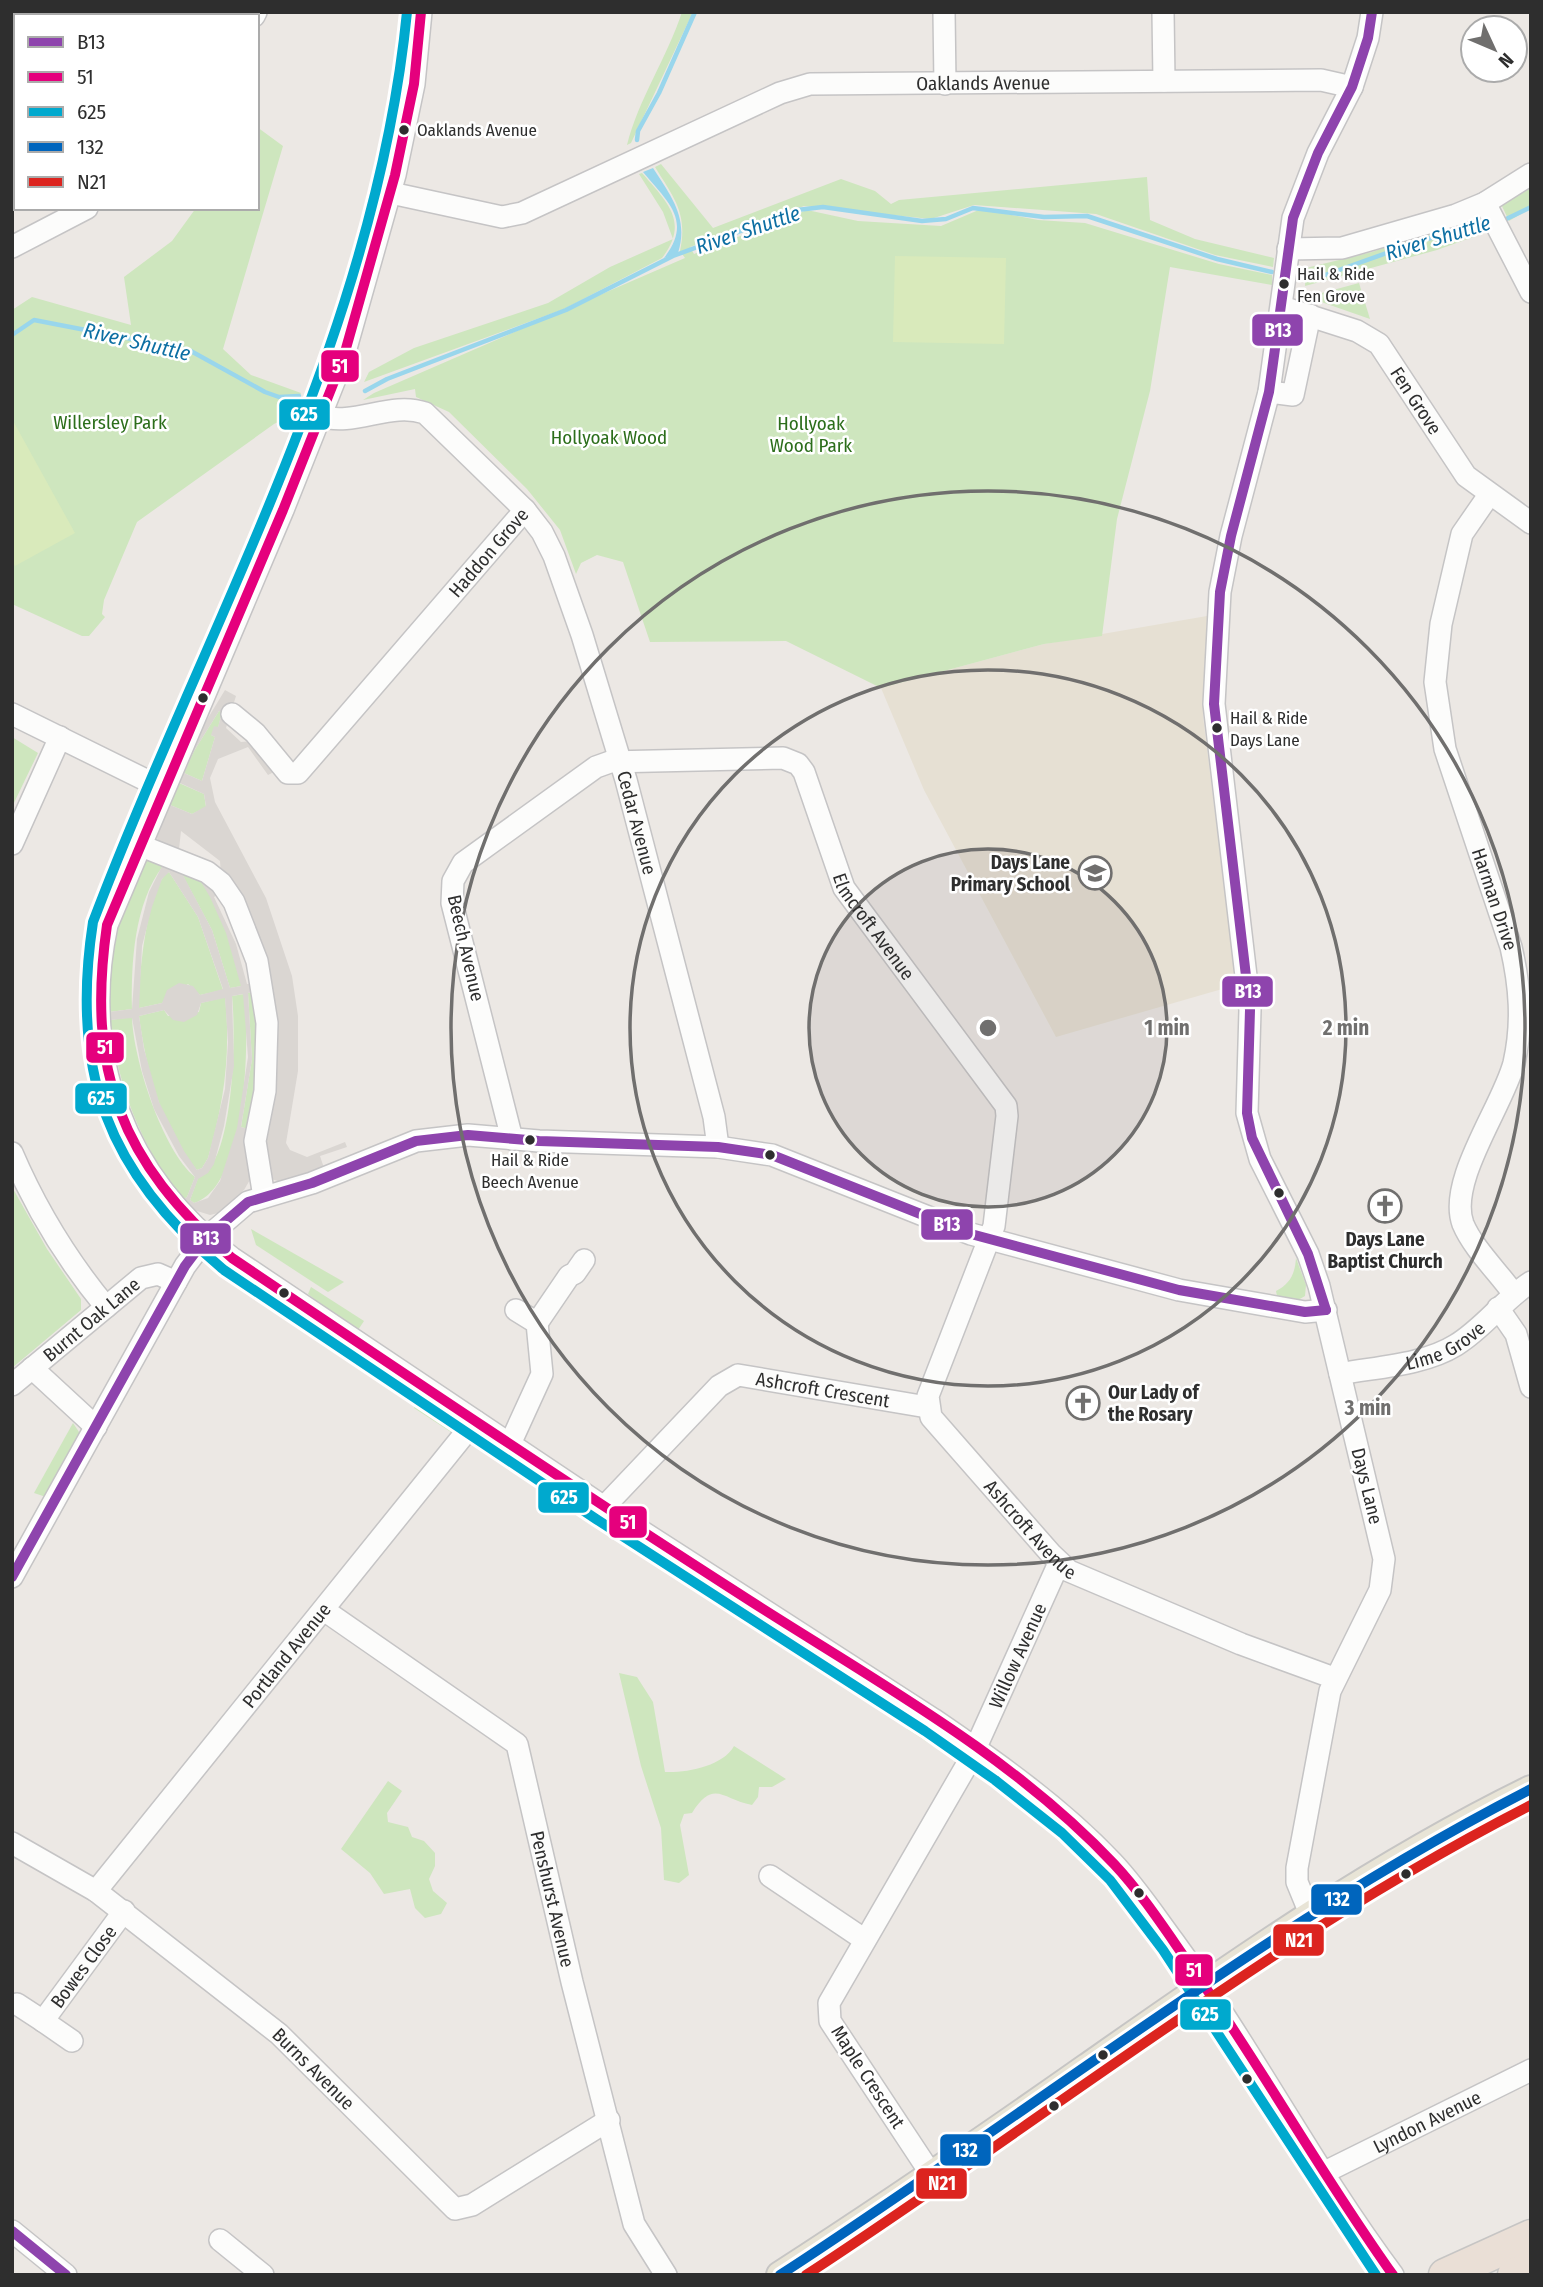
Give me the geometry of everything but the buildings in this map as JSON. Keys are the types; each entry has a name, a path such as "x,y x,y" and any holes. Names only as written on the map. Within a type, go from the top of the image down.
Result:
{"highway":[{"path":"1446,2275 1515,2266 1531,2236"}],"main road":[{"path":"780,2275 812,2267 931,2174 1260,1945 1474,1817 1531,1789"}],"street":[{"path":"421,12 414,84 391,193 363,298 337,375 164,789 117,894 101,952 99,1008 105,1064 117,1110 137,1152 174,1206 206,1238 326,1323 975,1748 1059,1813 1111,1861 1205,1984 1323,2173 1394,2275"},
{"path":"944,12 945,84"},
{"path":"1163,12 1164,81"},
{"name":"Days Lane","path":"1311,1916 1297,1882 1297,1868 1334,1678 1375,1601 1382,1585 1384,1565 1326,1310 1308,1254 1260,1159 1247,1113 1249,997 1214,704 1222,581 1231,536 1269,392 1288,249 1304,186 1352,87 1368,38 1372,12"},
{"name":"Oaklands Avenue","path":"391,193 502,217 522,213 779,93 810,84 1321,80 1352,87"},
{"path":"1288,249 1342,248 1485,204 1531,174"},
{"path":"1485,204 1531,292"},
{"path":"12,247 83,210"},
{"name":"Fen Grove","path":"1282,307 1357,331 1380,344 1466,476 1531,523"},
{"path":"1269,392 1293,395 1310,314"},
{"name":"Haddon Grove","path":"232,714 255,733 288,774 298,773 525,510 425,413 407,409 345,419 320,416"},
{"name":"Harman Drive","path":"1489,495 1462,534 1441,624 1435,682 1440,733 1511,947 1518,982 1521,1026 1513,1064 1474,1157 1460,1210 1471,1236 1514,1294"},
{"name":"Cedar Avenue","path":"525,510 542,532 554,556 621,762 714,1117 718,1147"},
{"path":"12,714 164,789"},
{"path":"12,844 60,737"},
{"name":"Elmcroft Avenue","path":"621,762 783,758 802,768 844,887 1006,1106 995,1219 989,1238"},
{"name":"Beech Avenue","path":"512,1139 452,903 453,881 471,857 596,766 621,762"},
{"path":"139,845 207,872 221,883 234,902 257,961 267,1023 265,1091 255,1141 264,1197"},
{"path":"12,1577 176,1282 206,1238 240,1207 312,1183 393,1149 431,1137 468,1135 718,1147 783,1157 953,1228 1179,1290 1305,1312 1326,1310"},
{"path":"12,1153 48,1227 106,1307"},
{"path":"927,1407 928,1396 989,1238"},
{"path":"510,1444 542,1374 537,1323 569,1276 575,1273 584,1260"},
{"name":"Burnt Oak Lane","path":"12,1385 145,1275 163,1275 176,1282"},
{"path":"1514,1294 1516,1334 1531,1387"},
{"name":"Lime Grove","path":"1340,1374 1436,1354 1475,1331 1514,1294"},
{"path":"516,1310 537,1323"},
{"path":"32,1368 96,1427"},
{"name":"Ashcroft Crescent","path":"604,1507 719,1386 738,1376 927,1407"},
{"name":"Ashcroft Avenue","path":"927,1407 938,1428 1059,1563 1086,1580 1241,1644 1334,1678"},
{"name":"Portland Avenue","path":"96,1891 475,1421"},
{"name":"Willow Avenue","path":"975,1748 1059,1563"},
{"name":"Penshurst Avenue","path":"324,1610 517,1744 572,1982 634,2224 666,2275"},
{"name":"Maple Crescent","path":"931,2174 827,2013 834,1993 975,1748"},
{"name":"Burns Avenue","path":"12,1843 96,1891 124,1911 279,2034 455,2209 472,2205 609,2120"},
{"path":"770,1876 865,1940"},
{"name":"Bowes Close","path":"43,2021 124,1911"},
{"name":"Bowes Close","path":"18,2004 72,2041"},
{"name":"Lyndon Avenue","path":"1323,2173 1531,2070"},
{"path":"12,2231 66,2275"},
{"path":"233,2243 263,2275"}],"shaded area":[{"name":"Days Lane Primary School","path":"1207,616 1203,716 1236,985 1056,1037 924,790 881,688 1044,644"},
{"path":"225,690 236,696 226,728 241,742 252,741 276,771 268,775 248,747 218,759 210,778 215,802 266,898 292,976 298,1016 298,1071 286,1143 290,1150 307,1157 345,1142 347,1147 320,1156 324,1168 280,1182 269,1178 261,1143 276,1053 221,875 220,861 181,831 179,849 160,842 155,836 191,746","holes":["219,711 222,712 218,727 214,726 211,735 215,737 202,781 184,773 194,751","180,783 204,794 206,806 192,814 170,805"]},
{"path":"147,859 205,879 220,893 214,897 236,944 247,984 254,984 255,991 248,993 252,1059 241,1127 248,1129 245,1149 251,1178 244,1190 218,1213 210,1215 194,1210 182,1200 187,1197 195,1177 179,1156 154,1109 142,1071 132,1018 110,1020 109,1012 132,1009 137,939 149,892 162,866","holes":["169,872 198,917 223,989 200,995 193,986 179,983 167,990 162,1003 139,1008 142,946 162,879","183,875 201,882 210,897 226,933 241,986 230,988 212,930","243,994 248,1057 237,1128 220,1181 208,1198 194,1203 190,1200 198,1179 208,1173 214,1164 224,1126 234,1066 232,996","225,998 228,1042 225,1089 208,1158 202,1168 197,1170 159,1102 144,1049 139,1016 164,1010 173,1020 184,1022 197,1015 201,1003"]}],"green space":[{"path":"682,12 693,12 631,143 627,145 639,111"},
{"name":"Willersley Park","path":"259,128 283,146 223,349 251,375 301,393 291,416 274,424 137,522 104,600 102,614 105,617 89,636 82,636 12,604 12,310 32,297 131,325 124,277 172,241 195,210 259,210"},
{"name":"Hollyoak Wood Park","path":"661,164 713,228 841,179 875,191 891,204 899,200 1147,177 1150,220 1195,239 1274,258 1273,267 1215,255 1096,214 974,205 931,219 804,206 690,247 694,254 807,210 858,221 941,226 981,209 1038,220 1085,223 1219,264 1272,275 1272,285 1170,267 1150,391 1117,519 1102,636 1044,644 881,688 786,641 650,642 623,562 597,555 581,563 576,574 560,530 527,489 449,412 416,397 415,389 363,400 685,258 680,251 682,226 678,206 655,167"},
{"path":"642,173 660,193 672,213 675,223 673,238 663,212 639,174"},
{"path":"1531,182 1531,208 1509,221 1500,202"},
{"path":"1476,216 1487,232 1437,250 1305,286 1306,268 1372,252"},
{"path":"672,239 662,258 564,309 364,382 369,372 414,348 548,303 610,267"},
{"path":"895,256 1006,258 1004,344 893,342"},
{"path":"1359,283 1370,319 1307,297"},
{"path":"12,419 75,533 15,566 12,561"},
{"path":"219,711 222,712 218,728 211,735 215,737 202,781 184,773 194,751"},
{"path":"12,737 38,753 12,807"},
{"path":"179,783 204,794 206,807 192,814 170,805"},
{"path":"147,859 163,866 146,898 136,934 132,1009 109,1012 109,981 116,928 143,862"},
{"path":"169,872 198,917 223,990 200,995 188,984 162,1003 139,1008 145,935 155,894 161,880"},
{"path":"182,874 202,883 216,904 242,986 230,988 212,930"},
{"path":"255,991 258,1071 248,1129 241,1127 252,1059 248,993"},
{"path":"244,994 245,1076 235,1142 225,1170 212,1191 194,1203 190,1200 198,1178 210,1168 219,1149 226,1123 233,1065 232,996"},
{"path":"225,997 227,1038 222,1098 208,1158 202,1168 197,1170 174,1136 157,1097 139,1016 164,1010 168,1016 199,1012 201,1003"},
{"path":"132,1017 144,1079 161,1126 183,1164 195,1177 187,1197 182,1200 143,1137 125,1092 110,1020"},
{"path":"12,1187 47,1249 81,1299 81,1310 12,1368"},
{"path":"251,1229 344,1282 328,1292 256,1245"},
{"path":"1296,1258 1306,1285 1305,1296 1298,1300 1277,1296 1276,1291 1291,1278"},
{"path":"311,1287 364,1321 356,1333 308,1294"},
{"path":"421,1396 455,1420 457,1436 414,1408"},
{"path":"73,1423 81,1435 46,1497 34,1493"},
{"path":"619,1673 637,1677 653,1702 665,1772 704,1767 722,1759 734,1746 786,1779 772,1787 759,1787 758,1797 752,1805 713,1794 700,1802 692,1813 684,1814 680,1825 689,1875 679,1883 664,1880 661,1828 641,1766"},
{"path":"914,1718 962,1751 956,1761 907,1729"},
{"path":"388,1781 402,1791 387,1813 388,1822 408,1827 412,1837 424,1841 435,1853 435,1866 429,1879 433,1891 447,1903 441,1914 425,1918 415,1908 410,1889 384,1894 370,1873 341,1849"}],"water":[{"path":"653,168 680,218 681,240 678,253 664,258 672,245 677,222 668,203 643,172"}],"waterway":[{"path":"637,140 638,131 659,93 695,12"},
{"name":"River Shuttle","path":"365,391 387,379 566,310 673,256 797,210 823,207 922,221 946,219 973,208 1044,217 1087,216 1217,259 1272,272"},
{"name":"River Shuttle","path":"1500,222 1531,207"},
{"name":"River Shuttle","path":"1305,275 1325,275 1426,239 1489,226"},
{"name":"River Shuttle","path":"12,335 34,320 189,350 265,392 279,397 299,396"}],"transit line":[{"name":"625","path":"407,12 389,132 360,249 324,364 281,476 93,922 87,976 87,1026 93,1072 106,1116 125,1157 151,1196 184,1233 224,1270 596,1519 925,1731 995,1780 1062,1833 1110,1880 1163,1950 1376,2275"},
{"name":"51","path":"421,12 414,84 395,175 343,359 283,510 107,925 102,977 102,1025 108,1069 120,1110 138,1149 162,1186 194,1222 232,1258 611,1511 935,1718 1029,1786 1073,1824 1125,1876 1163,1926 1242,2042 1393,2275"},
{"name":"B13","path":"1326,1310 1308,1254 1252,1138 1247,1113 1250,1010 1214,704 1220,592 1231,536 1269,392 1293,218 1318,153 1352,87 1368,38 1372,12"},
{"name":"B13","path":"12,1577 185,1266 206,1238 248,1202 312,1183 416,1141 468,1135 539,1141 718,1147 772,1155 971,1234 1179,1290 1305,1312 1326,1310"},
{"name":"132","path":"780,2275 1242,1960 1433,1842 1531,1789"},
{"name":"N21","path":"806,2275 1252,1970 1436,1856 1531,1805"},
{"name":"B13","path":"12,2231 66,2275"}],"place":[{"name":"Oaklands Avenue","path":"404,130"},
{"name":"Hail & Ride Fen Grove","path":"1284,284"},
{"name":"Hail & Ride Days Lane","path":"1217,728"},
{"name":"Days Lane Primary School","path":"1095,873"},
{"name":"Hail & Ride Beech Avenue","path":"530,1140"},
{"name":"Days Lane Baptist Church","path":"1385,1206"},
{"name":"Our Lady of the Rosary","path":"1083,1403"}],"park label":[{"name":"Hollyoak Wood","path":"609,437"}]}
